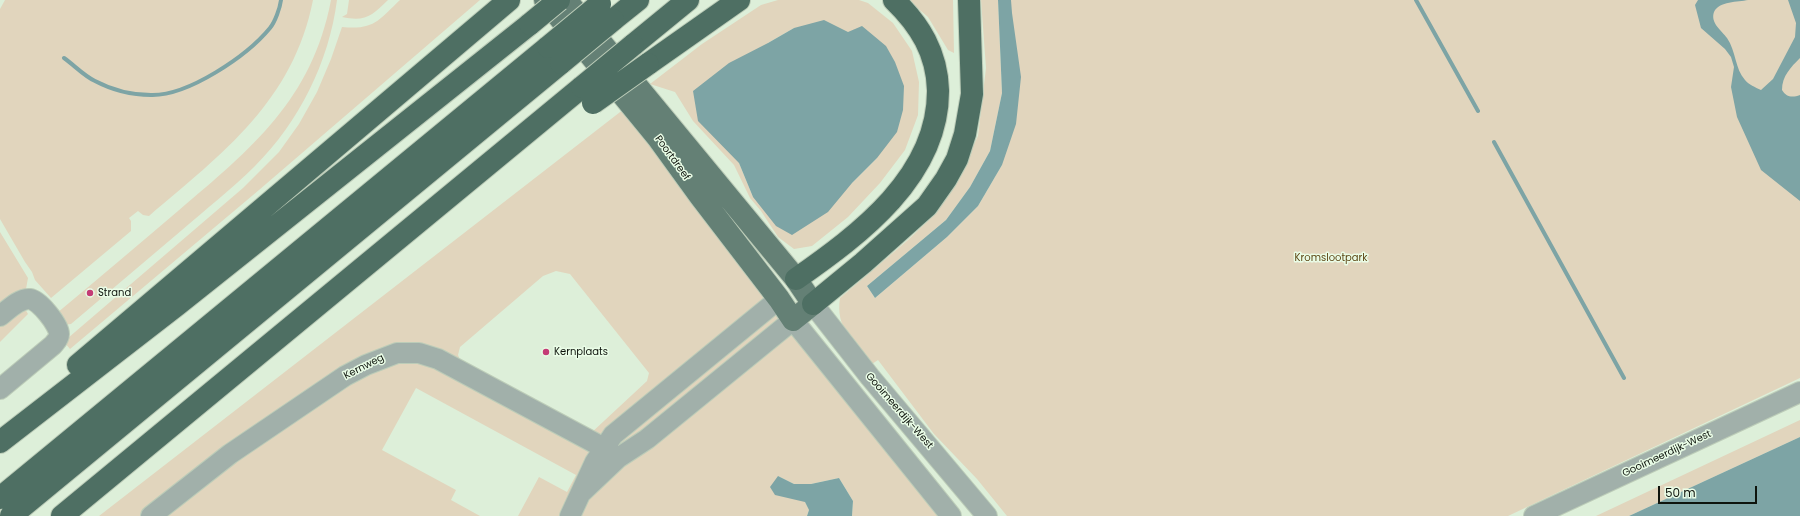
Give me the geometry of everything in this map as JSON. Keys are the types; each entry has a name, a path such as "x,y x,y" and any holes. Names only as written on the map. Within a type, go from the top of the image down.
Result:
{"highway":[{"path":"38,412 79,364 509,0"},
{"path":"0,442 184,300 559,0"},
{"path":"0,498 548,47 606,8 638,0"},
{"path":"588,95 633,45 688,0"},
{"path":"62,516 545,119 648,64 739,0"},
{"path":"796,280 845,243 886,206 915,170 931,133 938,97 937,78 933,59 926,40 916,23 894,0"},
{"path":"813,304 863,264 927,206 940,188 957,159 965,134 972,94 969,0"},
{"path":"11,516 561,63 606,8"}],"main road":[{"name":"Poortdreef","path":"545,0 658,138 700,196 779,299 793,320"},
{"name":"Poortdreef","path":"566,0 796,280 813,304"},
{"path":"779,299 796,280"},
{"path":"793,320 813,304"}],"street":[{"path":"0,316 15,304 30,299 36,301 57,324 59,333 58,339 53,345 0,389"},
{"path":"611,453 613,435 779,299"},
{"name":"Gooimeerdijk-West","path":"813,304 870,377 987,516"},
{"path":"570,516 595,462 611,453 647,439 793,320 951,516"},
{"name":"Kernweg","path":"151,516 230,454 345,376 385,356 397,353 419,353 438,359 611,453"},
{"name":"Gooimeerdijk-West","path":"1534,516 1800,392"}],"green space":[{"path":"5,0 313,0 303,36 289,68 272,96 251,122 228,147 149,216 143,215 138,211 129,218 131,221 131,231 51,298 35,280 32,272 0,219 0,9"},
{"path":"331,0 337,0 327,46 319,68 310,90 285,130 271,149 219,199 71,324 64,325 57,313 230,166 275,120 293,94 309,66 322,35"},
{"path":"349,0 388,0 372,14 357,19 342,17 347,14"},
{"path":"400,0 480,0 259,190 70,349 65,343 68,338 243,188 279,152 299,124 317,92 331,59 342,27 353,28 369,25 380,19"},
{"path":"778,0 859,0 868,3 893,23 912,51 919,82 918,115 905,150 880,183 848,217 812,246 794,249 778,237 761,211 750,198 734,165 693,121 675,92 650,84 702,44 761,5","holes":["794,28 848,32 877,158 852,183 753,197 739,163 768,43"]},
{"path":"908,0 953,0 954,53 948,50 928,17"},
{"name":"Kromslootpark","path":"981,0 998,0 1002,93 990,151 970,187 946,220 867,286 875,298 947,237 978,206 1002,165 1011,0 1800,0 1800,378 1508,516 1007,516 977,479 934,434 878,360 872,364 847,334 840,318 839,309 840,298 908,240 931,218 951,191 978,136 986,68"},
{"path":"624,109 947,516 852,516 853,501 839,478 811,484 794,484 778,476 805,502 809,510 807,516 518,516 539,477 567,492 576,475 416,388 382,450 456,490 451,500 480,516 99,516","holes":["556,271 570,274 649,373 647,381 590,434 461,362 458,355 460,347 543,276"]},
{"path":"0,232 28,278 26,289 0,307"},
{"path":"24,307 28,314 0,342 0,326"},
{"path":"1800,420 1800,437 1629,516 1596,516"}],"water":[{"path":"998,0 1011,0 1021,77 1016,124 1002,165 978,206 947,237 875,298 867,286 946,220 970,187 990,151 1002,93"},
{"path":"1698,0 1748,0 1724,4 1716,8 1713,16 1715,23 1730,43 1742,76 1752,86 1761,90 1773,79 1795,37 1796,23 1788,0 1800,0 1800,58 1790,68 1785,76 1782,90 1785,94 1790,96 1800,95 1800,201 1761,170 1737,117 1731,87 1734,67 1731,57 1725,49 1701,28 1695,5"},
{"path":"824,20 848,32 862,26 886,46 895,62 904,86 903,110 897,132 877,158 852,183 828,212 792,235 776,226 753,197 739,163 698,121 693,91 729,63 794,28"},
{"path":"1800,437 1800,516 1629,516"},
{"path":"778,476 794,484 811,484 839,478 853,501 852,516 807,516 809,510 805,502 775,495 770,487"}],"waterway":[{"path":"64,58 87,76 108,87 137,94 166,94 199,82 232,62 247,50 270,28 277,15 281,0"},
{"path":"1416,0 1478,111"},
{"path":"1494,142 1624,378"}],"place":[{"name":"Strand","path":"90,293"},
{"name":"Kernplaats","path":"546,352"}]}
